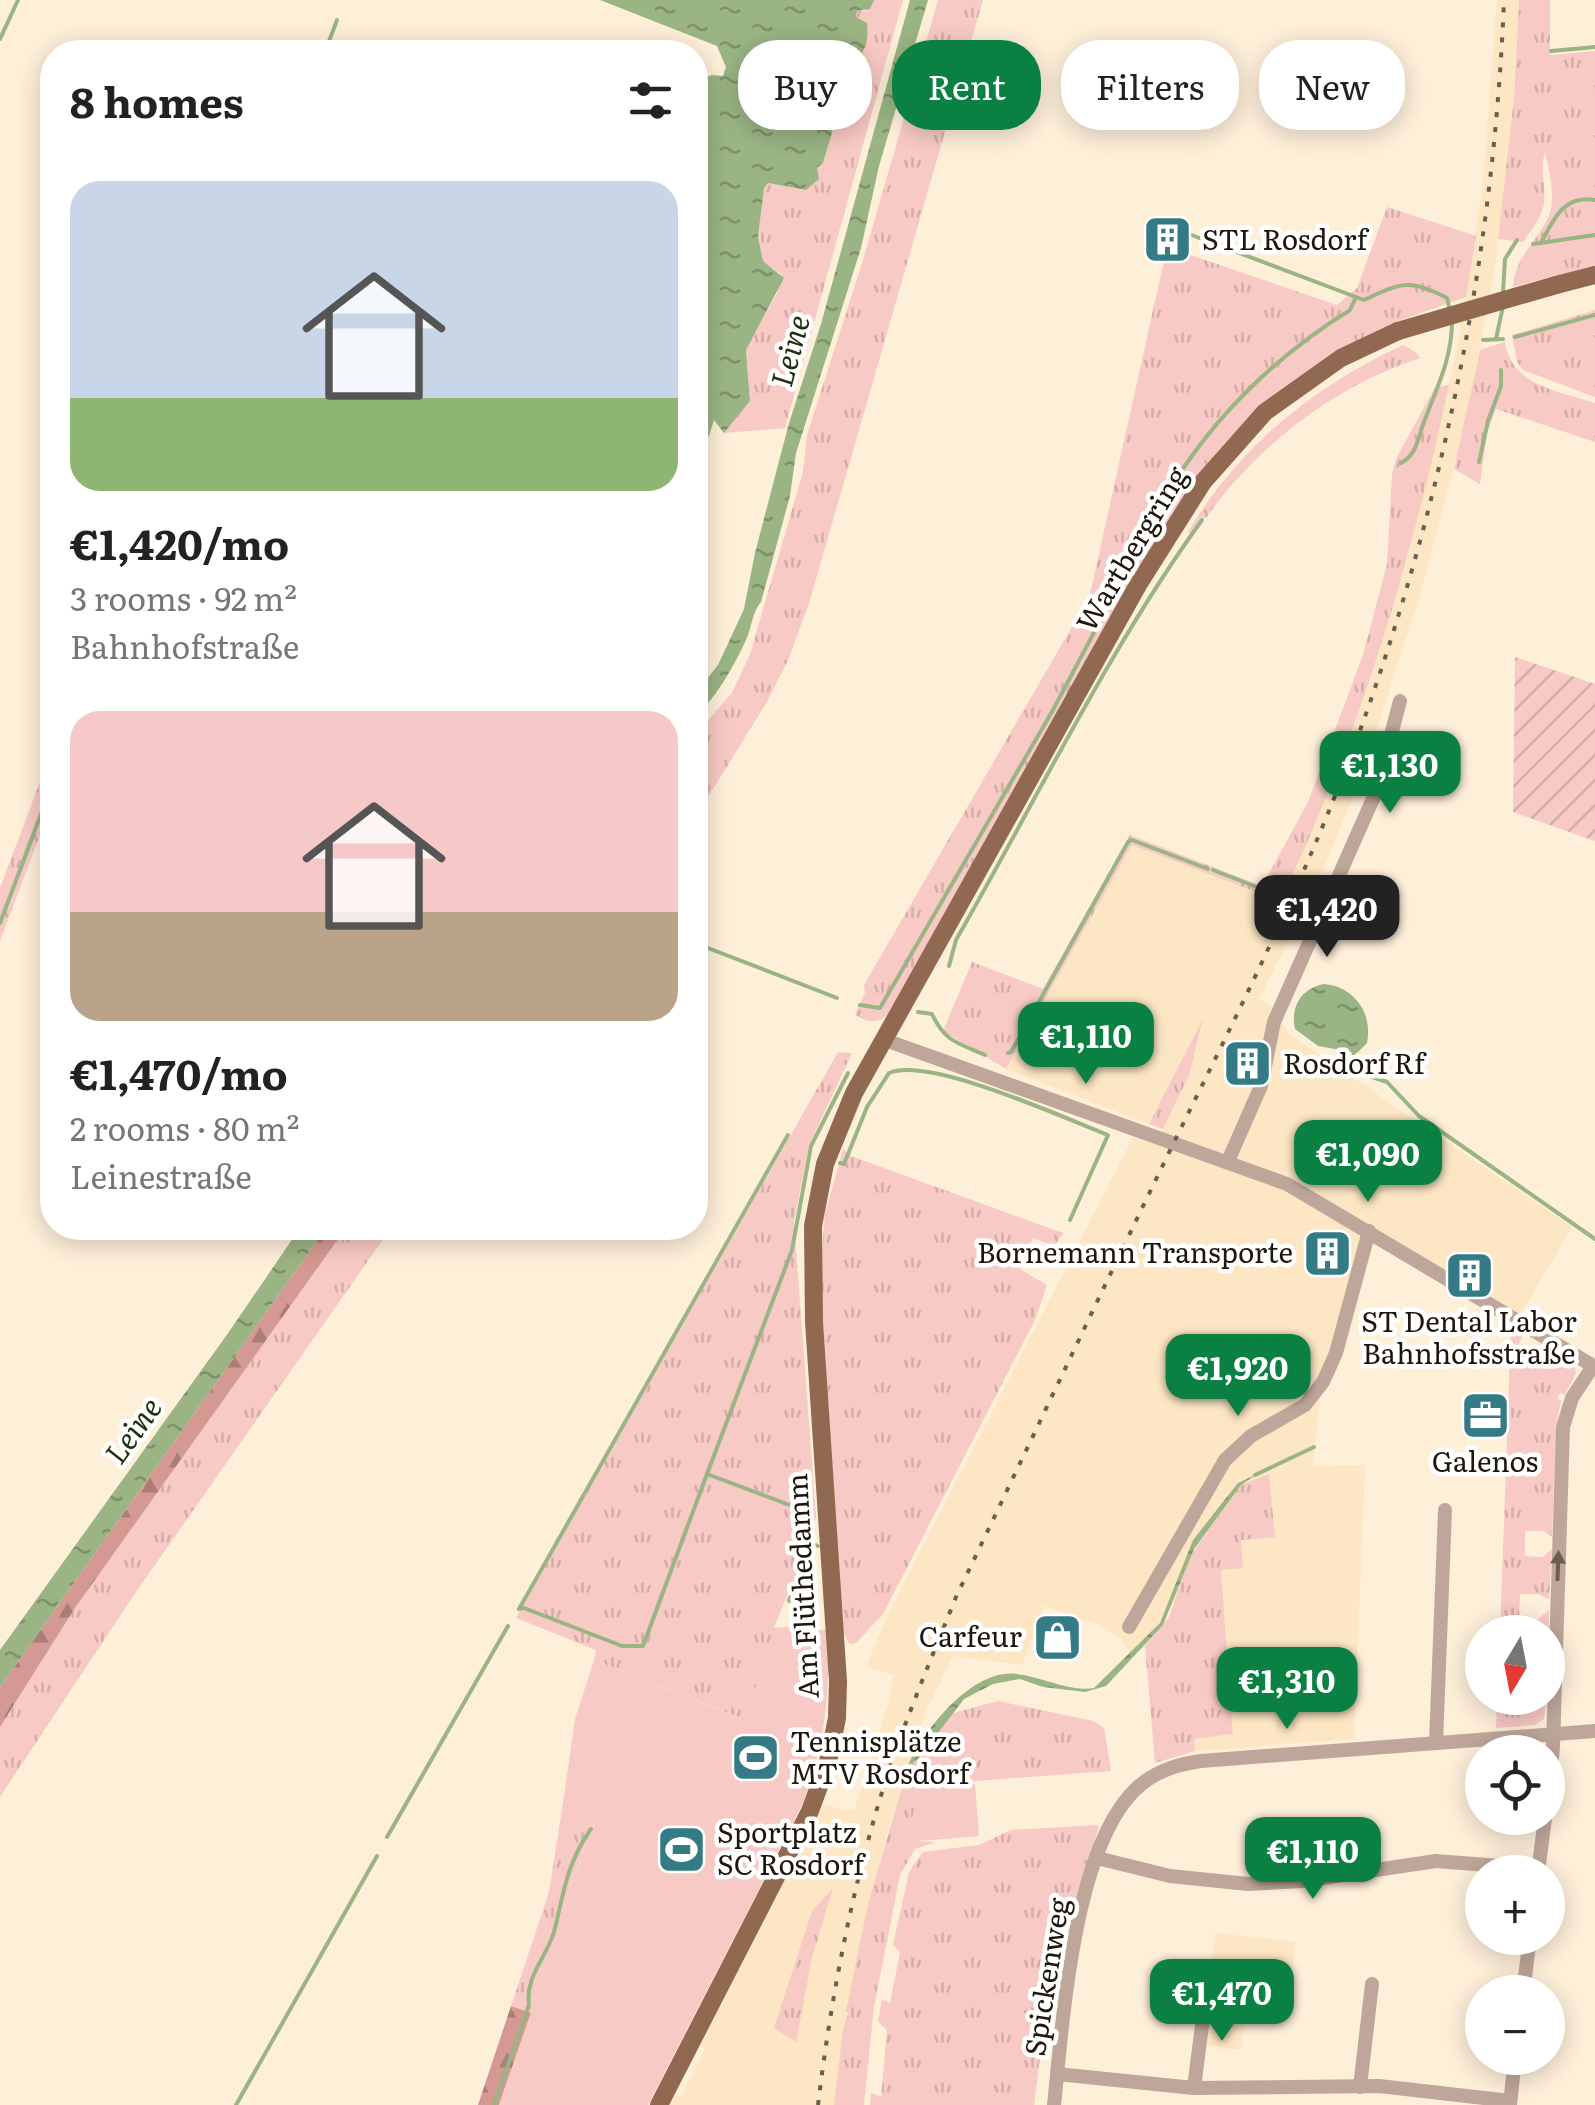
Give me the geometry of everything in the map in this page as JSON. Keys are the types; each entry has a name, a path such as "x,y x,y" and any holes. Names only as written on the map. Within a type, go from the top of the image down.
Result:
{"main road":[{"name":"Wartbergring","path":"884,1040 1138,586 1202,482 1243,434 1287,395 1342,358 1398,331 1595,275"},
{"name":"Am Flüthedamm","path":"659,2105 810,1811 830,1752 838,1707 838,1634 814,1322 813,1226 819,1187 834,1140 884,1040"}],"street":[{"path":"1228,1161 1260,1086 1274,1022 1376,792 1400,700"},
{"path":"884,1040 1287,1184 1594,1367 1571,1400 1563,1427 1552,1734"},
{"path":"1129,1627 1229,1456 1251,1436 1296,1412 1323,1382 1336,1353 1368,1231"},
{"path":"1436,1743 1445,1510"},
{"name":"Spickenweg","path":"1054,2105 1076,1934 1097,1858 1128,1798 1149,1778 1172,1767 1202,1760 1595,1731"},
{"path":"1097,1858 1170,1876 1248,1884 1302,1881 1436,1861 1465,1864"},
{"path":"1360,2087 1372,1984"},
{"path":"1194,2088 1206,1994"},
{"path":"1057,2074 1194,2088 1407,2088 1510,2103 1514,2075"}],"shaded area":[{"path":"1497,0 1519,0 1514,99 1495,267 1462,437 1417,606 1358,785 1317,884 1259,999 1274,1008 1289,1034 1572,1227 1520,1315 1370,1225 1338,1359 1320,1399 1313,1466 1365,1465 1354,1739 1195,1751 1194,1739 1233,1734 1221,1569 1241,1540 1275,1536 1269,1475 1145,1646 1133,1656 1121,1639 1098,1625 1044,1606 1022,1665 953,1656 925,1713 886,1835 846,2010 848,2020 843,2029 834,2105 669,2105 672,2097 682,2095 705,2048 701,2045 824,1805 854,1811 890,1699 893,1675 866,1667 888,1614 1133,1138 1156,1144 1190,1073 1203,1023 1149,1124 1006,1069 1132,845 1280,901 1338,767 1407,562 1458,344 1483,181"},
{"path":"1215,1933 1296,1942 1284,2022 1247,2016 1241,2050 1205,2045 1209,2010 1223,1983 1209,1981"}],"green space":[{"path":"874,0 903,0 872,112 872,40 866,40 867,23 856,17 857,11 866,11"},
{"path":"938,0 983,0 971,40 926,40"},
{"path":"1519,0 1550,0 1550,55 1595,51 1595,269 1513,287 1522,258 1549,216 1552,201 1545,152 1544,204 1538,219 1523,242 1498,239 1514,99"},
{"path":"833,130 867,130 785,428 724,433 750,401 746,349 778,292 782,275 763,261 758,237 764,188 768,183 806,190 823,163"},
{"path":"900,130 946,130 810,600 789,658 767,702 708,797 708,720 732,693 750,654 803,472 807,435"},
{"path":"1387,207 1476,236 1466,297 1398,321 1367,339 1230,441 889,1014 873,1021 855,1015 865,993 864,985 1091,590 1167,247 1337,305 1357,288"},
{"path":"1595,310 1595,397 1523,370 1517,362 1512,335"},
{"path":"1505,342 1509,357 1527,377 1552,390 1595,403 1595,442 1496,409 1487,433 1480,484 1454,469 1480,350"},
{"path":"1403,345 1420,358 1357,385 1300,421 1250,466 1206,518 1188,532 1231,472 1281,422 1338,380"},
{"path":"1449,385 1418,518 1380,648 1334,776 1280,901 1132,845 1006,1069 943,1031 972,962 1043,989 1130,835 1262,886 1308,802 1363,655 1387,564 1392,474 1397,457 1435,387"},
{"path":"1515,657 1595,684 1595,841 1513,812"},
{"path":"40,782 40,835 0,941 0,888"},
{"path":"1203,1019 1190,1073 1163,1129 1149,1124"},
{"path":"838,1052 852,1053 809,1145 794,1222 816,1517 774,1628 786,1627 741,1718 594,1660 596,1650 516,1618"},
{"path":"843,1149 851,1156 1063,1233 1054,1246 1033,1238 1020,1269 1047,1285 1035,1320 883,1614 856,1643 850,1644 843,1633 822,1310 825,1214"},
{"path":"317,1240 337,1240 75,1608 0,1727 0,1687"},
{"path":"337,1240 383,1240 136,1592 0,1797 0,1727 75,1608"},
{"path":"1511,1327 1524,1334 1513,1354 1533,1366 1545,1347 1574,1365 1576,1373 1565,1395 1560,1393 1557,1398 1561,1401 1556,1426 1552,1537 1544,1531 1525,1531 1525,1556 1543,1557 1552,1549 1549,1599 1538,1594 1520,1594 1519,1615 1501,1615"},
{"path":"1269,1474 1275,1537 1241,1540 1243,1568 1221,1570 1233,1734 1194,1739 1195,1751 1155,1763 1145,1646 1169,1617 1190,1557 1241,1485"},
{"name":"Sportplatz SC Rosdorf","path":"786,1627 828,1630 827,1697 816,1762 802,1805 648,2105 499,2105 531,2013 534,1984 594,1824 587,1808 564,1796 575,1719 594,1660 740,1718"},
{"path":"998,1701 1093,1721 1104,1728 1111,1771 975,1781 907,1841 936,1842 915,1849 900,1875 874,2007 864,2105 834,2105 843,2028 868,1904 908,1766 918,1759 950,1714"},
{"path":"1496,1715 1544,1715 1535,1725 1496,1728"},
{"path":"975,1784 979,1836 907,1842 919,1787"},
{"path":"564,1796 587,1808 594,1823 534,1984 570,2027 499,2105 531,2014 511,2006 549,1892"},
{"path":"1097,1825 1072,1911 1057,1925 1034,2105 870,2105 871,2093 881,2097 887,2030 878,2022 882,1999 890,2003 900,1952 893,1945 909,1872 923,1852 979,1845 1011,1830"},
{"path":"833,1888 812,1958 796,2042 774,2028 812,1911"},
{"path":"511,2006 531,2013 499,2105 478,2105"}],"water":[{"path":"600,0 874,0 870,9 857,11 856,17 867,23 866,40 738,40 738,130 833,130 823,163 817,168 819,179 806,190 768,183 764,188 758,237 763,261 784,278 746,350 750,401 724,433 714,420 708,437 708,76 723,76 726,67 717,46"},
{"path":"910,0 928,0 916,40 899,40"},
{"path":"892,66 892,122 861,248 796,453 790,496 761,602 730,671 708,703 708,678 744,609 789,423 821,324"},
{"path":"1323,984 1344,990 1364,1012 1367,1043 1357,1053 1318,1046 1295,1029 1294,1013 1299,1000"},
{"path":"292,1240 317,1240 0,1687 0,1650"},
{"path":"1257,1474 1241,1485 1194,1549 1163,1625 1106,1686 1085,1692 1043,1687 1020,1679 993,1684 964,1699 918,1759 908,1766 937,1720 983,1681 1017,1674 1075,1688 1094,1688 1160,1623 1193,1540 1238,1483"}],"waterway":[{"path":"0,39 18,0"},
{"path":"330,40 337,20"},
{"path":"1551,51 1595,47"},
{"path":"1541,243 1567,205 1595,200"},
{"path":"1173,228 1364,300 1405,285 1423,287 1447,298 1450,311"},
{"path":"1533,244 1595,235"},
{"path":"1503,292 1505,259 1517,240"},
{"path":"860,1005 880,1008 1053,710 1189,460 1250,388 1297,347 1350,310 1356,297"},
{"path":"1496,339 1503,306"},
{"path":"1515,337 1595,315"},
{"path":"1401,463 1414,450 1439,385 1452,321"},
{"path":"1483,340 1503,339"},
{"path":"1479,462 1501,386 1501,370"},
{"path":"949,966 956,940 1104,673 1202,520"},
{"path":"0,923 40,817"},
{"path":"1008,1053 1128,842 1132,840 1208,869"},
{"path":"1213,870 1254,886"},
{"path":"708,948 837,998"},
{"path":"918,1012 932,1014 947,1036 985,1055"},
{"path":"1353,1049 1355,1063 1363,1074 1387,1082 1419,1116 1595,1239"},
{"path":"707,1474 792,1250 811,1146 848,1073"},
{"path":"840,1163 844,1164 867,1107 889,1073 934,1073 997,1091 1108,1135 1070,1220"},
{"path":"788,1135 519,1609 622,1646 643,1646 707,1474 808,1512"},
{"path":"1255,1475 1314,1447"},
{"path":"789,1601 802,1562 813,1544 818,1546"},
{"path":"387,1837 508,1626"},
{"path":"494,2105 529,2005 533,1976 554,1932 571,1867 591,1829"},
{"path":"236,2105 377,1856"}],"railway":[{"path":"818,2105 830,2018 856,1888 892,1761 915,1699 956,1597 1296,888 1339,787 1389,647 1416,557 1460,374 1489,188 1504,0"}],"place":[{"name":"STL Rosdorf","path":"1167,240"},
{"name":"Rosdorf Rf","path":"1248,1064"},
{"name":"Bornemann Transporte","path":"1328,1253"},
{"name":"ST Dental Labor Bahnhofsstraße","path":"1469,1275"},
{"name":"Galenos","path":"1485,1415"},
{"name":"Carfeur","path":"1057,1637"},
{"name":"Tennisplätze MTV Rosdorf","path":"755,1758"},
{"name":"Sportplatz SC Rosdorf","path":"682,1849"}],"water label":[{"name":"Leine","path":"791,351"},
{"name":"Leine","path":"134,1431"}]}
